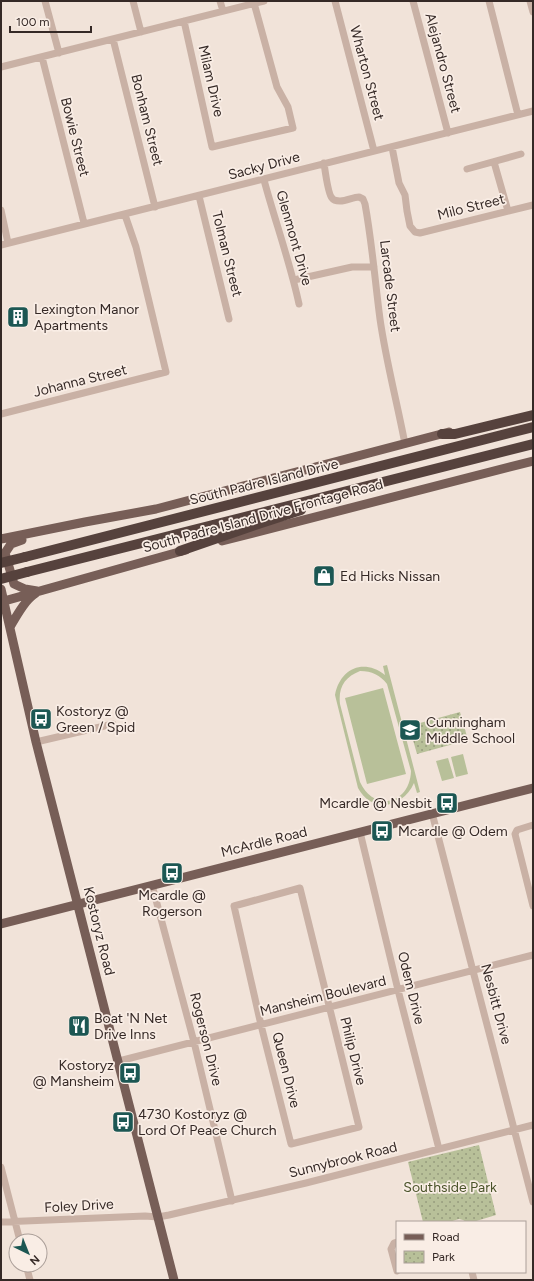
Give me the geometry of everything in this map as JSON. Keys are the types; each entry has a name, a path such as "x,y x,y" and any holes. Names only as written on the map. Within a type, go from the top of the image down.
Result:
{"highway":[{"path":"442,434 455,434 533,415"},
{"name":"South Padre Island Drive","path":"1,563 533,427"},
{"path":"1,579 404,478 533,444"},
{"path":"180,552 255,525 404,478"}],"main road":[{"path":"1,539 156,509 533,410"},
{"name":"South Padre Island Drive Frontage Road","path":"3,602 180,552 533,461"},
{"path":"39,591 25,589 14,584 5,553 11,544 85,522"},
{"name":"Kostoryz Road","path":"1,589 36,742 174,1280"},
{"path":"10,626 32,596 39,591"},
{"name":"McArdle Road","path":"1,924 533,788"}],"street":[{"path":"45,1 59,53"},
{"path":"133,1 141,32"},
{"path":"220,1 223,11"},
{"path":"1,68 264,1"},
{"name":"Wharton Street","path":"335,1 374,151"},
{"name":"Alejandro Street","path":"413,1 448,133"},
{"path":"489,1 518,115"},
{"path":"530,1 533,12"},
{"name":"Milam Drive","path":"184,21 212,148 293,128 288,107 277,87 254,3"},
{"name":"Bonham Street","path":"113,39 155,207"},
{"name":"Bowie Street","path":"42,57 84,223"},
{"name":"Sacky Drive","path":"5,244 84,223 125,215 264,180 324,163 533,111"},
{"name":"Milo Street","path":"392,147 399,183 405,195 410,226 415,232 420,233 533,205"},
{"path":"467,169 521,154"},
{"path":"494,162 508,211"},
{"name":"Larcade Street","path":"324,163 332,199 341,201 359,196 363,199 371,236 380,321 405,444"},
{"name":"Glenmont Drive","path":"264,180 300,304"},
{"name":"Tolman Street","path":"199,196 229,319"},
{"path":"1,210 5,244"},
{"name":"Johanna Street","path":"1,414 166,372 136,247 125,215"},
{"path":"294,280 352,267 374,267"},
{"path":"36,742 113,724"},
{"name":"Nesbitt Drive","path":"432,813 533,1202"},
{"path":"533,825 517,830 515,834 533,906"},
{"name":"Odem Drive","path":"360,832 398,990 439,1149"},
{"name":"Rogerson Drive","path":"152,885 194,1042 232,1201"},
{"name":"Philip Drive","path":"267,897 300,888 359,1126 325,1135"},
{"name":"Queen Drive","path":"267,897 234,906 261,1025 291,1144 325,1135"},
{"name":"Mansheim Boulevard","path":"118,1062 533,955"},
{"name":"Sunnybrook Road","path":"158,1217 232,1201 533,1125"},
{"path":"1,1168 18,1233"},
{"name":"Foley Drive","path":"1,1222 145,1216 158,1217"},
{"path":"396,1242 391,1249 396,1268"}],"green space":[{"path":"387,665 420,792 417,793 414,783 403,798 387,805 371,802 358,788 335,695 338,686 347,673 361,667 369,667 385,675 383,666","holes":["360,671 375,674 382,678 387,684 411,771 409,782 405,791 398,797 390,800 382,801 374,798 366,792 360,782 340,704 340,693 344,683 350,676"]},
{"path":"383,688 406,774 367,784 345,698"},
{"path":"460,712 468,740 417,754 409,726"},
{"path":"463,754 468,774 456,777 451,757"},
{"path":"448,758 454,778 442,781 436,761"},
{"name":"Southside Park","path":"479,1145 496,1215 476,1221 464,1221 459,1219 452,1221 423,1221 408,1162"}],"place":[{"name":"Lexington Manor Apartments","path":"18,317"},
{"name":"Ed Hicks Nissan","path":"324,576"},
{"name":"Kostoryz @ Green / Spid","path":"41,719"},
{"name":"Cunningham Middle School","path":"410,730"},
{"name":"Mcardle @ Nesbit","path":"447,803"},
{"name":"Mcardle @ Odem","path":"382,831"},
{"name":"Mcardle @ Rogerson","path":"172,873"},
{"name":"Boat 'N Net Drive Inns","path":"79,1026"},
{"name":"Kostoryz @ Mansheim","path":"130,1073"},
{"name":"4730 Kostoryz @ Lord Of Peace Church","path":"123,1122"}]}
